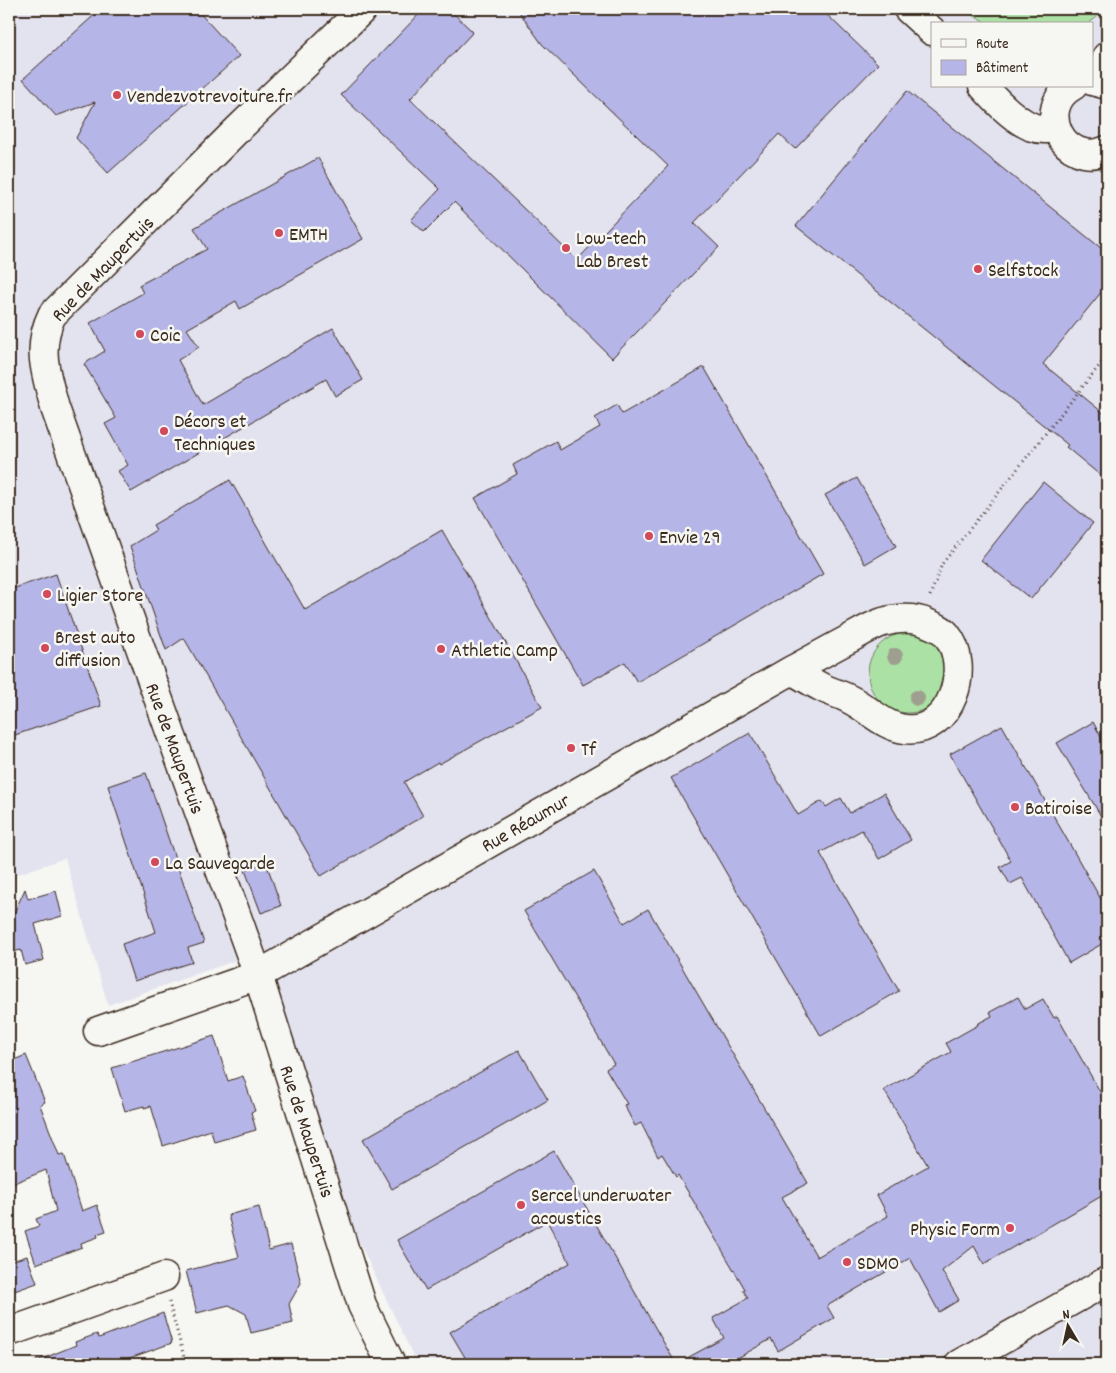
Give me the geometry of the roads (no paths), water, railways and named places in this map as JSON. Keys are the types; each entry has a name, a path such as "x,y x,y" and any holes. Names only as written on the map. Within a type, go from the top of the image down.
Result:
{"street":[{"name":"Rue de Maupertuis","path":"363,9 236,131 52,315 44,336 43,357 55,408 258,975 362,1305 391,1364"},
{"path":"908,9 931,30"},
{"path":"1100,83 1107,56"},
{"path":"985,88 996,101 1032,126 1044,129 1056,128"},
{"path":"1070,88 1063,94 1058,102 1055,117 1056,128 1066,144 1080,152 1097,153 1107,150"},
{"name":"Rue Réaumur","path":"98,1031 258,975 792,670 884,622 907,618 921,620 936,626 946,633 954,646 959,666 959,676 949,703 941,717 926,727 906,730 874,716 850,699 821,687 792,670"},
{"path":"9,1332 164,1277"},
{"path":"959,1364 1107,1281"}],"place":[{"name":"Vendezvotrevoiture.fr","path":"117,95"},
{"name":"EMTH","path":"279,233"},
{"name":"Low-tech Lab Brest","path":"566,248"},
{"name":"Selfstock","path":"978,269"},
{"name":"Coic","path":"140,334"},
{"name":"Décors et Techniques","path":"164,431"},
{"name":"Envie 29","path":"649,536"},
{"name":"Ligier Store","path":"47,594"},
{"name":"Brest auto diffusion","path":"45,648"},
{"name":"Athletic Camp","path":"441,649"},
{"name":"Tf","path":"571,748"},
{"name":"Batiroise","path":"1015,807"},
{"name":"La Sauvegarde","path":"155,862"},
{"name":"Sercel underwater acoustics","path":"521,1205"},
{"name":"Physic Form","path":"1010,1228"},
{"name":"SDMO","path":"847,1262"}]}
